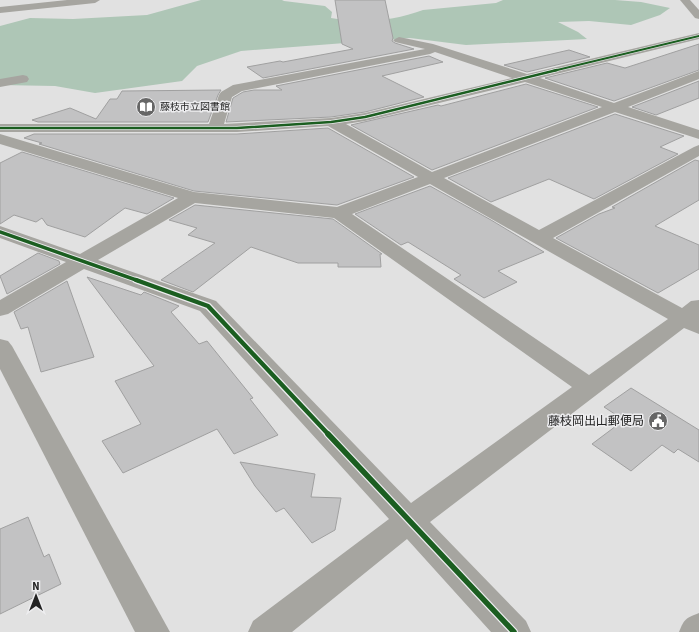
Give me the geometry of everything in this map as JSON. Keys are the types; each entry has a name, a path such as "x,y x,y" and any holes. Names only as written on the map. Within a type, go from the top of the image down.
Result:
{"street":[{"path":"0,10 95,0"},
{"path":"691,4 699,16"},
{"path":"0,128 215,128 269,127 331,122 365,117 527,79 699,36"},
{"path":"399,40 439,49 699,135"},
{"path":"215,128 226,95 238,88 439,49"},
{"path":"0,139 192,197 339,213 699,75"},
{"path":"0,83 23,79"},
{"path":"265,632 410,520 590,388 694,318 538,238 331,122"},
{"path":"538,238 699,150"},
{"path":"0,309 192,197"},
{"path":"339,213 590,388"},
{"path":"0,232 208,306 514,632"},
{"path":"0,346 153,632"},
{"path":"696,632 699,629"}],"green space":[{"path":"201,0 282,0 325,6 332,12 331,18 354,21 389,19 423,10 496,3 503,0 615,0 641,2 670,8 660,15 631,25 589,21 558,22 578,32 587,39 466,45 410,38 241,51 197,66 182,81 95,93 55,86 0,85 0,26 30,18 73,19 147,15"}],"building":[{"path":"335,0 385,0 393,38 392,41 414,49 263,78 247,67 353,49 342,44"},
{"path":"699,44 699,70 614,101 545,78 607,63 625,68"},
{"path":"569,50 590,57 527,72 504,65"},
{"path":"429,56 443,62 382,76 424,97 365,112 331,117 226,122 233,98 243,92 254,90 282,90 276,86"},
{"path":"699,81 699,98 656,115 632,107"},
{"path":"526,84 598,107 432,170 351,125 438,105 441,106"},
{"path":"221,90 208,122 38,122 32,120 70,108 96,119 110,99 117,99 122,91"},
{"path":"615,114 684,136 660,147 678,154 594,199 549,179 491,202 448,178"},
{"path":"328,128 414,177 337,205 194,191 39,144 42,143 24,138 34,134 237,134"},
{"path":"22,152 174,198 147,214 125,208 85,237 47,225 42,218 36,222 14,215 0,224 0,163"},
{"path":"695,160 699,161 699,200 655,226 699,245 699,269 658,293 556,238 599,214 615,208 612,207"},
{"path":"430,186 544,252 498,271 517,282 484,298 454,279 461,275 408,242 401,245 355,214"},
{"path":"195,205 333,219 382,254 380,254 381,267 338,267 338,263 298,263 251,247 193,292 161,280 215,243 188,235 197,228 169,220"},
{"path":"38,253 59,261 60,264 7,294 0,276"},
{"path":"87,277 141,295 144,292 179,306 171,312 199,344 207,341 253,398 250,399 278,435 234,454 217,429 123,473 102,441 141,424 115,381 154,366"},
{"path":"67,281 94,357 41,372 28,327 21,329 14,312"},
{"path":"631,388 699,430 699,462 678,449 674,453 662,445 631,471 592,444 624,420 604,407"},
{"path":"240,462 315,474 311,497 341,498 335,530 312,543 284,508 276,512 255,486"},
{"path":"28,517 44,557 49,554 61,584 0,614 0,529"}],"cycle path":[{"path":"0,128 237,128 331,122 365,117 699,36"},
{"path":"0,232 208,306 514,632"}],"place":[{"name":"藤枝市立図書館","path":"146,107"},
{"name":"藤枝岡出山郵便局","path":"658,421"}]}
